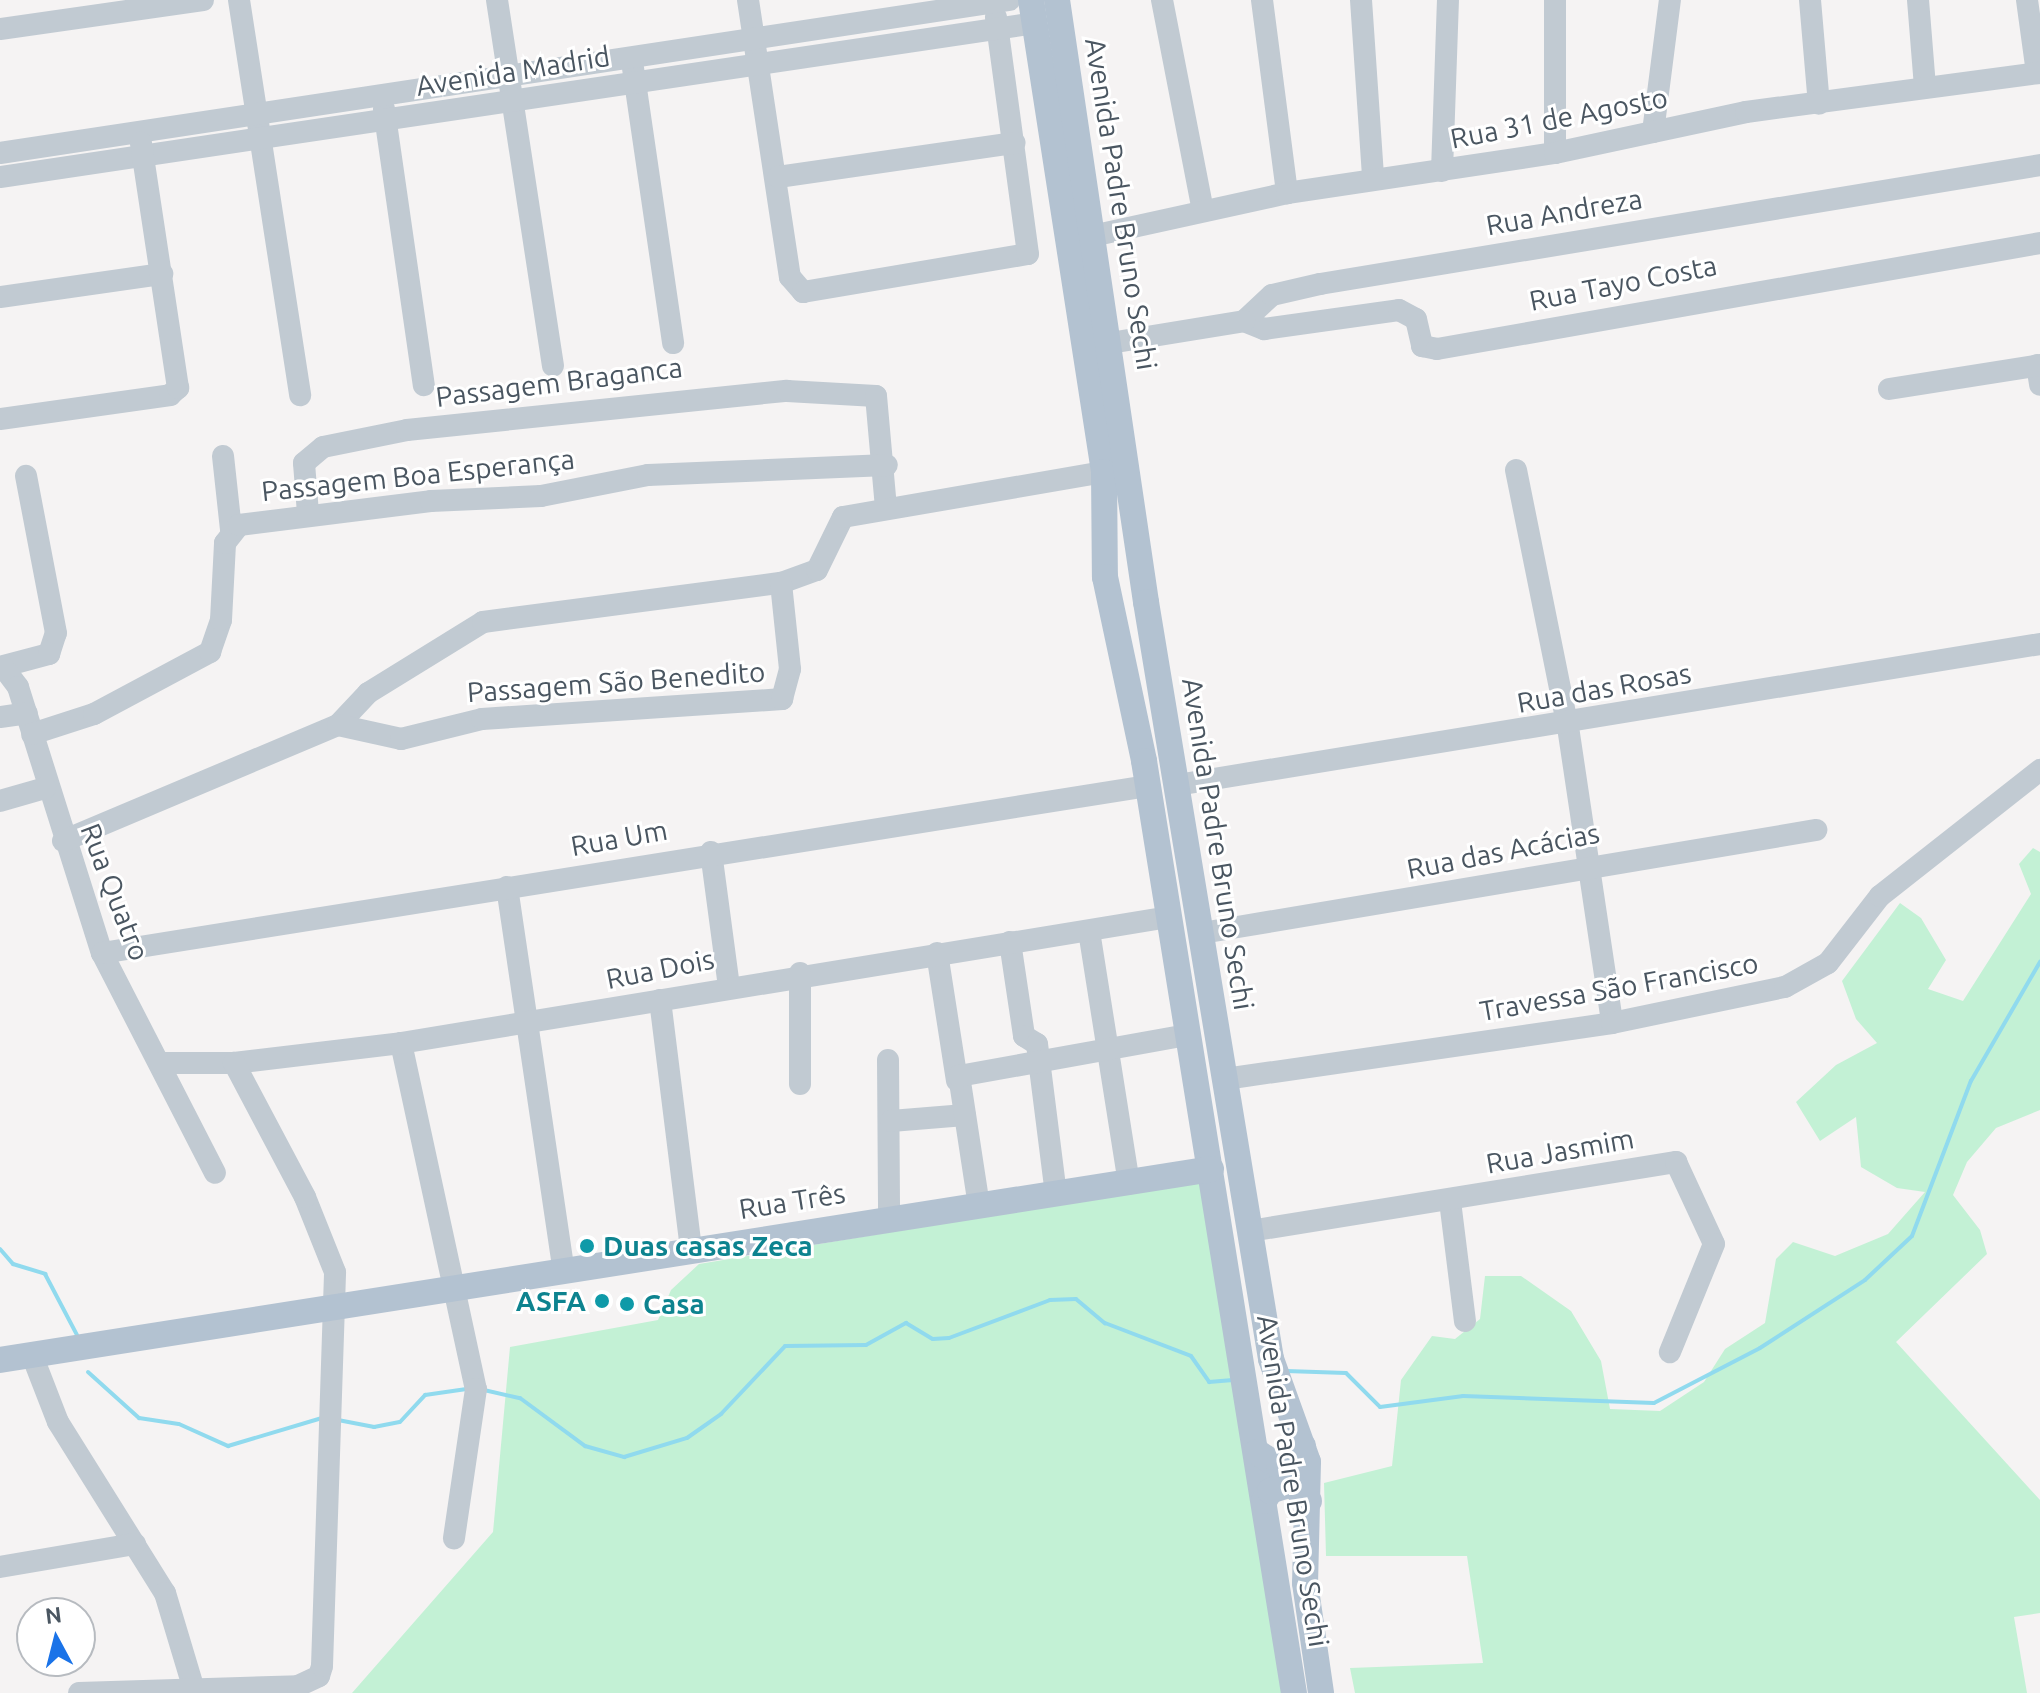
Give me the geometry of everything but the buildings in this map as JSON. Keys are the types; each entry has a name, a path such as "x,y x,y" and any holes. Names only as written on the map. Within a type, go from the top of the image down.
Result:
{"main road":[{"name":"Avenida Padre Bruno Sechi","path":"1057,0 1146,602 1250,1231 1276,1381 1303,1446 1309,1501 1305,1583 1321,1693"},
{"name":"Avenida Padre Bruno Sechi","path":"1033,11 1104,472 1104,562 1109,599 1147,786 1294,1693"},
{"path":"1104,562 1118,571 1142,562"},
{"path":"1109,599 1128,588 1146,602"},
{"name":"Rua Três","path":"0,1360 1211,1169"},
{"path":"1257,1452 1279,1467 1303,1446"},
{"path":"1264,1501 1270,1491 1292,1484 1309,1501"}],"street":[{"path":"0,29 203,0"},
{"path":"239,0 264,140 300,395"},
{"path":"497,0 553,366"},
{"path":"748,0 778,177 790,277 803,292 1007,261 1028,254 1031,240 997,29 999,1"},
{"path":"1162,0 1203,211"},
{"path":"1262,0 1287,193"},
{"path":"1361,0 1373,178"},
{"path":"1442,171 1448,0"},
{"path":"1555,0 1555,153"},
{"path":"1653,132 1670,0"},
{"path":"1810,0 1819,104"},
{"path":"1918,0 1925,87"},
{"path":"2027,0 2039,73"},
{"name":"Avenida Madrid","path":"0,153 753,41 999,1"},
{"name":"Avenida Madrid","path":"0,177 997,29 1033,11"},
{"path":"632,59 673,343"},
{"name":"Rua 31 de Agosto","path":"1092,236 1287,193 1373,178 1442,171 1555,153 1653,132 1925,87 2039,73"},
{"path":"382,96 424,385"},
{"path":"0,419 158,397 178,388 139,133"},
{"path":"778,177 1015,143"},
{"name":"Rua Andreza","path":"1244,321 1272,295 1320,284 2040,165"},
{"name":"Rua Tayo Costa","path":"1244,321 1264,329 1399,310 1416,319 1422,346 1437,349 2040,243"},
{"path":"0,297 162,274"},
{"path":"1110,343 1244,321"},
{"path":"1889,389 2039,372"},
{"name":"Passagem Braganca","path":"308,513 304,463 311,451 407,430 746,392 864,392 879,400 887,465"},
{"path":"223,456 231,530"},
{"path":"886,507 887,465"},
{"name":"Passagem Boa Esperança","path":"30,724 94,714 210,652 231,530 308,513 533,497 648,475 887,465"},
{"path":"1516,470 1568,727 1612,1023"},
{"name":"Passagem São Benedito","path":"63,841 338,725 368,693 483,622 781,583 817,570 843,517 886,507 1104,472"},
{"path":"2,667 49,654 56,633 26,476"},
{"name":"Passagem São Benedito","path":"338,725 401,739 482,719 782,699 790,669 781,583"},
{"name":"Rua das Rosas","path":"1177,785 1568,727 2040,644"},
{"name":"Rua Quatro","path":"2,667 30,724 45,788 102,953 215,1173"},
{"path":"0,717 30,724"},
{"name":"Travessa São Francisco","path":"1225,1079 1612,1023 1729,1002 1811,975 1880,896 2040,770"},
{"name":"Rua Um","path":"102,953 711,852 1147,786"},
{"path":"0,801 45,788"},
{"name":"Rua das Acácias","path":"1202,933 1587,864 1816,830"},
{"path":"711,852 729,987"},
{"path":"507,887 531,1022 564,1271"},
{"name":"Rua Dois","path":"160,1063 234,1063 401,1043 660,1000 800,973 1169,917"},
{"path":"1089,931 1105,1051 1129,1184"},
{"path":"1010,942 1035,1061 1056,1195"},
{"path":"937,953 979,1206"},
{"path":"800,973 800,1084"},
{"path":"660,1000 691,1249"},
{"path":"957,1080 1035,1061 1188,1035"},
{"path":"401,1043 421,1153 458,1288 476,1389 454,1538"},
{"path":"888,1060 891,1121 889,1218"},
{"path":"79,1693 311,1682 322,1666 336,1306 332,1255 234,1063"},
{"path":"891,1121 965,1115"},
{"name":"Rua Jasmim","path":"1250,1231 1450,1201 1664,1162 1681,1165 1714,1244 1670,1352"},
{"path":"1450,1201 1465,1321"},
{"path":"32,1355 58,1422 165,1593 194,1689"},
{"path":"0,1567 135,1544"}],"green space":[{"path":"2033,848 2040,852 2040,1110 1996,1128 1967,1162 1953,1195 1980,1230 1987,1254 1896,1342 2040,1500 2040,1613 2014,1617 2027,1693 1355,1693 1350,1668 1483,1663 1467,1556 1326,1556 1324,1483 1392,1466 1401,1380 1432,1336 1455,1339 1480,1319 1485,1276 1521,1276 1571,1311 1601,1361 1610,1409 1660,1411 1704,1382 1725,1349 1765,1323 1776,1259 1793,1242 1835,1256 1888,1234 1925,1192 1897,1188 1861,1167 1856,1117 1820,1141 1796,1102 1836,1065 1877,1043 1856,1019 1842,981 1900,903 1921,918 1946,960 1928,989 1963,1001 2031,894 2019,864"},
{"path":"1209,1179 1288,1693 352,1693 493,1532 510,1347 658,1320 671,1290 699,1264"}],"waterway":[{"path":"1286,1371 1346,1373 1380,1407 1463,1396 1654,1403 1760,1348 1865,1280 1912,1236 1971,1081 2040,962"},
{"path":"0,1249 13,1264 45,1274 77,1335"},
{"path":"484,1390 520,1398 585,1446 624,1457 687,1438 721,1414 785,1346 866,1345 906,1323 933,1339 949,1338 1050,1300 1076,1299 1105,1323 1191,1356 1209,1382 1233,1380"},
{"path":"88,1372 139,1418 179,1424 228,1446 322,1418"},
{"path":"338,1420 374,1427 400,1422 425,1395 467,1389"}],"place":[{"name":"Duas casas Zeca","path":"587,1246"},
{"name":"ASFA","path":"602,1301"},
{"name":"Casa","path":"627,1304"}]}
